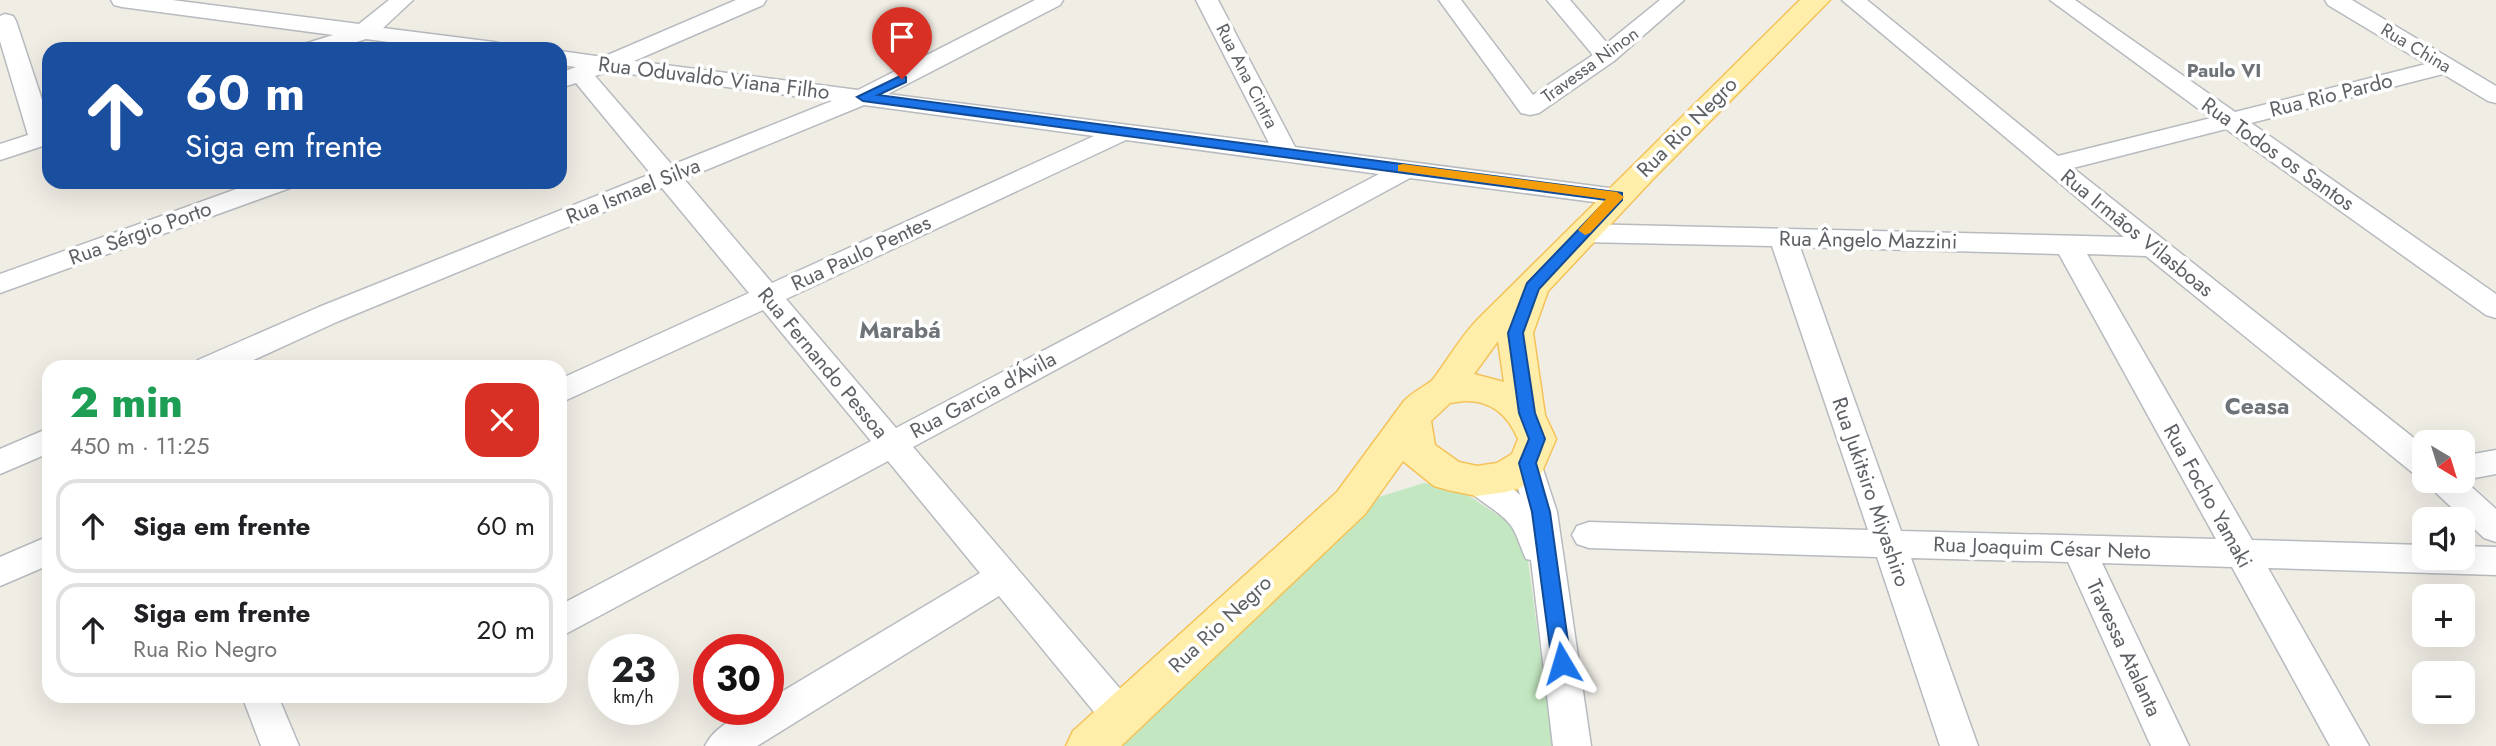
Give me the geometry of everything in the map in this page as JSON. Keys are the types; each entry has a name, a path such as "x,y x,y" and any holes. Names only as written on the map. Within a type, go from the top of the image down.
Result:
{"main road":[{"name":"Rua Rio Negro","path":"1447,389 1457,368 1481,334 1532,287 1617,197 1816,0"},
{"name":"Rua Rio Negro","path":"1527,413 1515,333 1532,287"},
{"path":"1476,387 1505,396 1527,413 1537,439 1527,463 1506,477 1463,478 1417,452 1410,421 1423,401 1447,389 1476,387"},
{"name":"Rua Rio Negro","path":"1089,746 1351,503 1410,421"},
{"name":"Rua Rio Negro","path":"1351,503 1419,473 1463,478"}],"street":[{"path":"122,0 440,42"},
{"path":"333,42 363,32 402,0"},
{"path":"576,69 755,0"},
{"name":"Rua Ismael Silva","path":"226,360 318,319 863,97 1052,0"},
{"name":"Rua Ana Cintra","path":"1207,0 1286,153"},
{"name":"Travessa Ninon","path":"1450,0 1530,108 1606,56 1673,0"},
{"path":"1558,0 1606,56"},
{"name":"Rua Irmãos Vilasboas","path":"1853,0 2153,247 2412,454"},
{"name":"Rua Todos os Santos","path":"2061,0 2496,308"},
{"name":"Rua China","path":"2336,0 2496,96"},
{"name":"Travessa Ninon","path":"1588,34 1650,20"},
{"path":"5,21 42,126"},
{"name":"Rua Rio Pardo","path":"2053,164 2447,66"},
{"name":"Rua Oduvaldo Viana Filho","path":"576,69 863,97 1617,197"},
{"name":"Rua Fernando Pessoa","path":"576,69 1121,717"},
{"name":"Rua Paulo Pentes","path":"567,389 1123,132"},
{"path":"0,152 42,138"},
{"name":"Rua Garcia d'Ávila","path":"567,618 1407,169"},
{"name":"Rua Sérgio Porto","path":"0,284 262,189"},
{"name":"Rua Ângelo Mazzini","path":"1582,233 2153,247"},
{"name":"Rua Jukitsiro Miyashiro","path":"1783,239 1959,746"},
{"name":"Rua Focho Yamaki","path":"2068,245 2350,746"},
{"path":"0,461 42,443"},
{"path":"2475,466 2496,462"},
{"path":"1527,463 1541,512 1552,579 1572,746"},
{"path":"1463,478 1488,486 1524,517 1552,579"},
{"path":"2458,494 2496,529"},
{"name":"Rua Joaquim César Neto","path":"1589,536 2496,561"},
{"name":"Travessa Atalanta","path":"2079,549 2170,746"},
{"path":"0,572 42,553"},
{"path":"724,746 1002,578"},
{"path":"263,703 280,746"}],"green space":[{"path":"1424,483 1459,489 1514,526 1527,553 1553,746 1117,746 1372,499"}],"slow traffic":[{"path":"1403,168 1617,197 1585,230"}],"district":[{"name":"Paulo VI","path":"2224,70"},
{"name":"Marabá","path":"900,330"},
{"name":"Ceasa","path":"2257,406"}],"route":[{"path":"902,79 863,97 1617,197 1532,287 1515,333 1527,413 1537,439 1527,463 1541,512 1562,663"}]}
